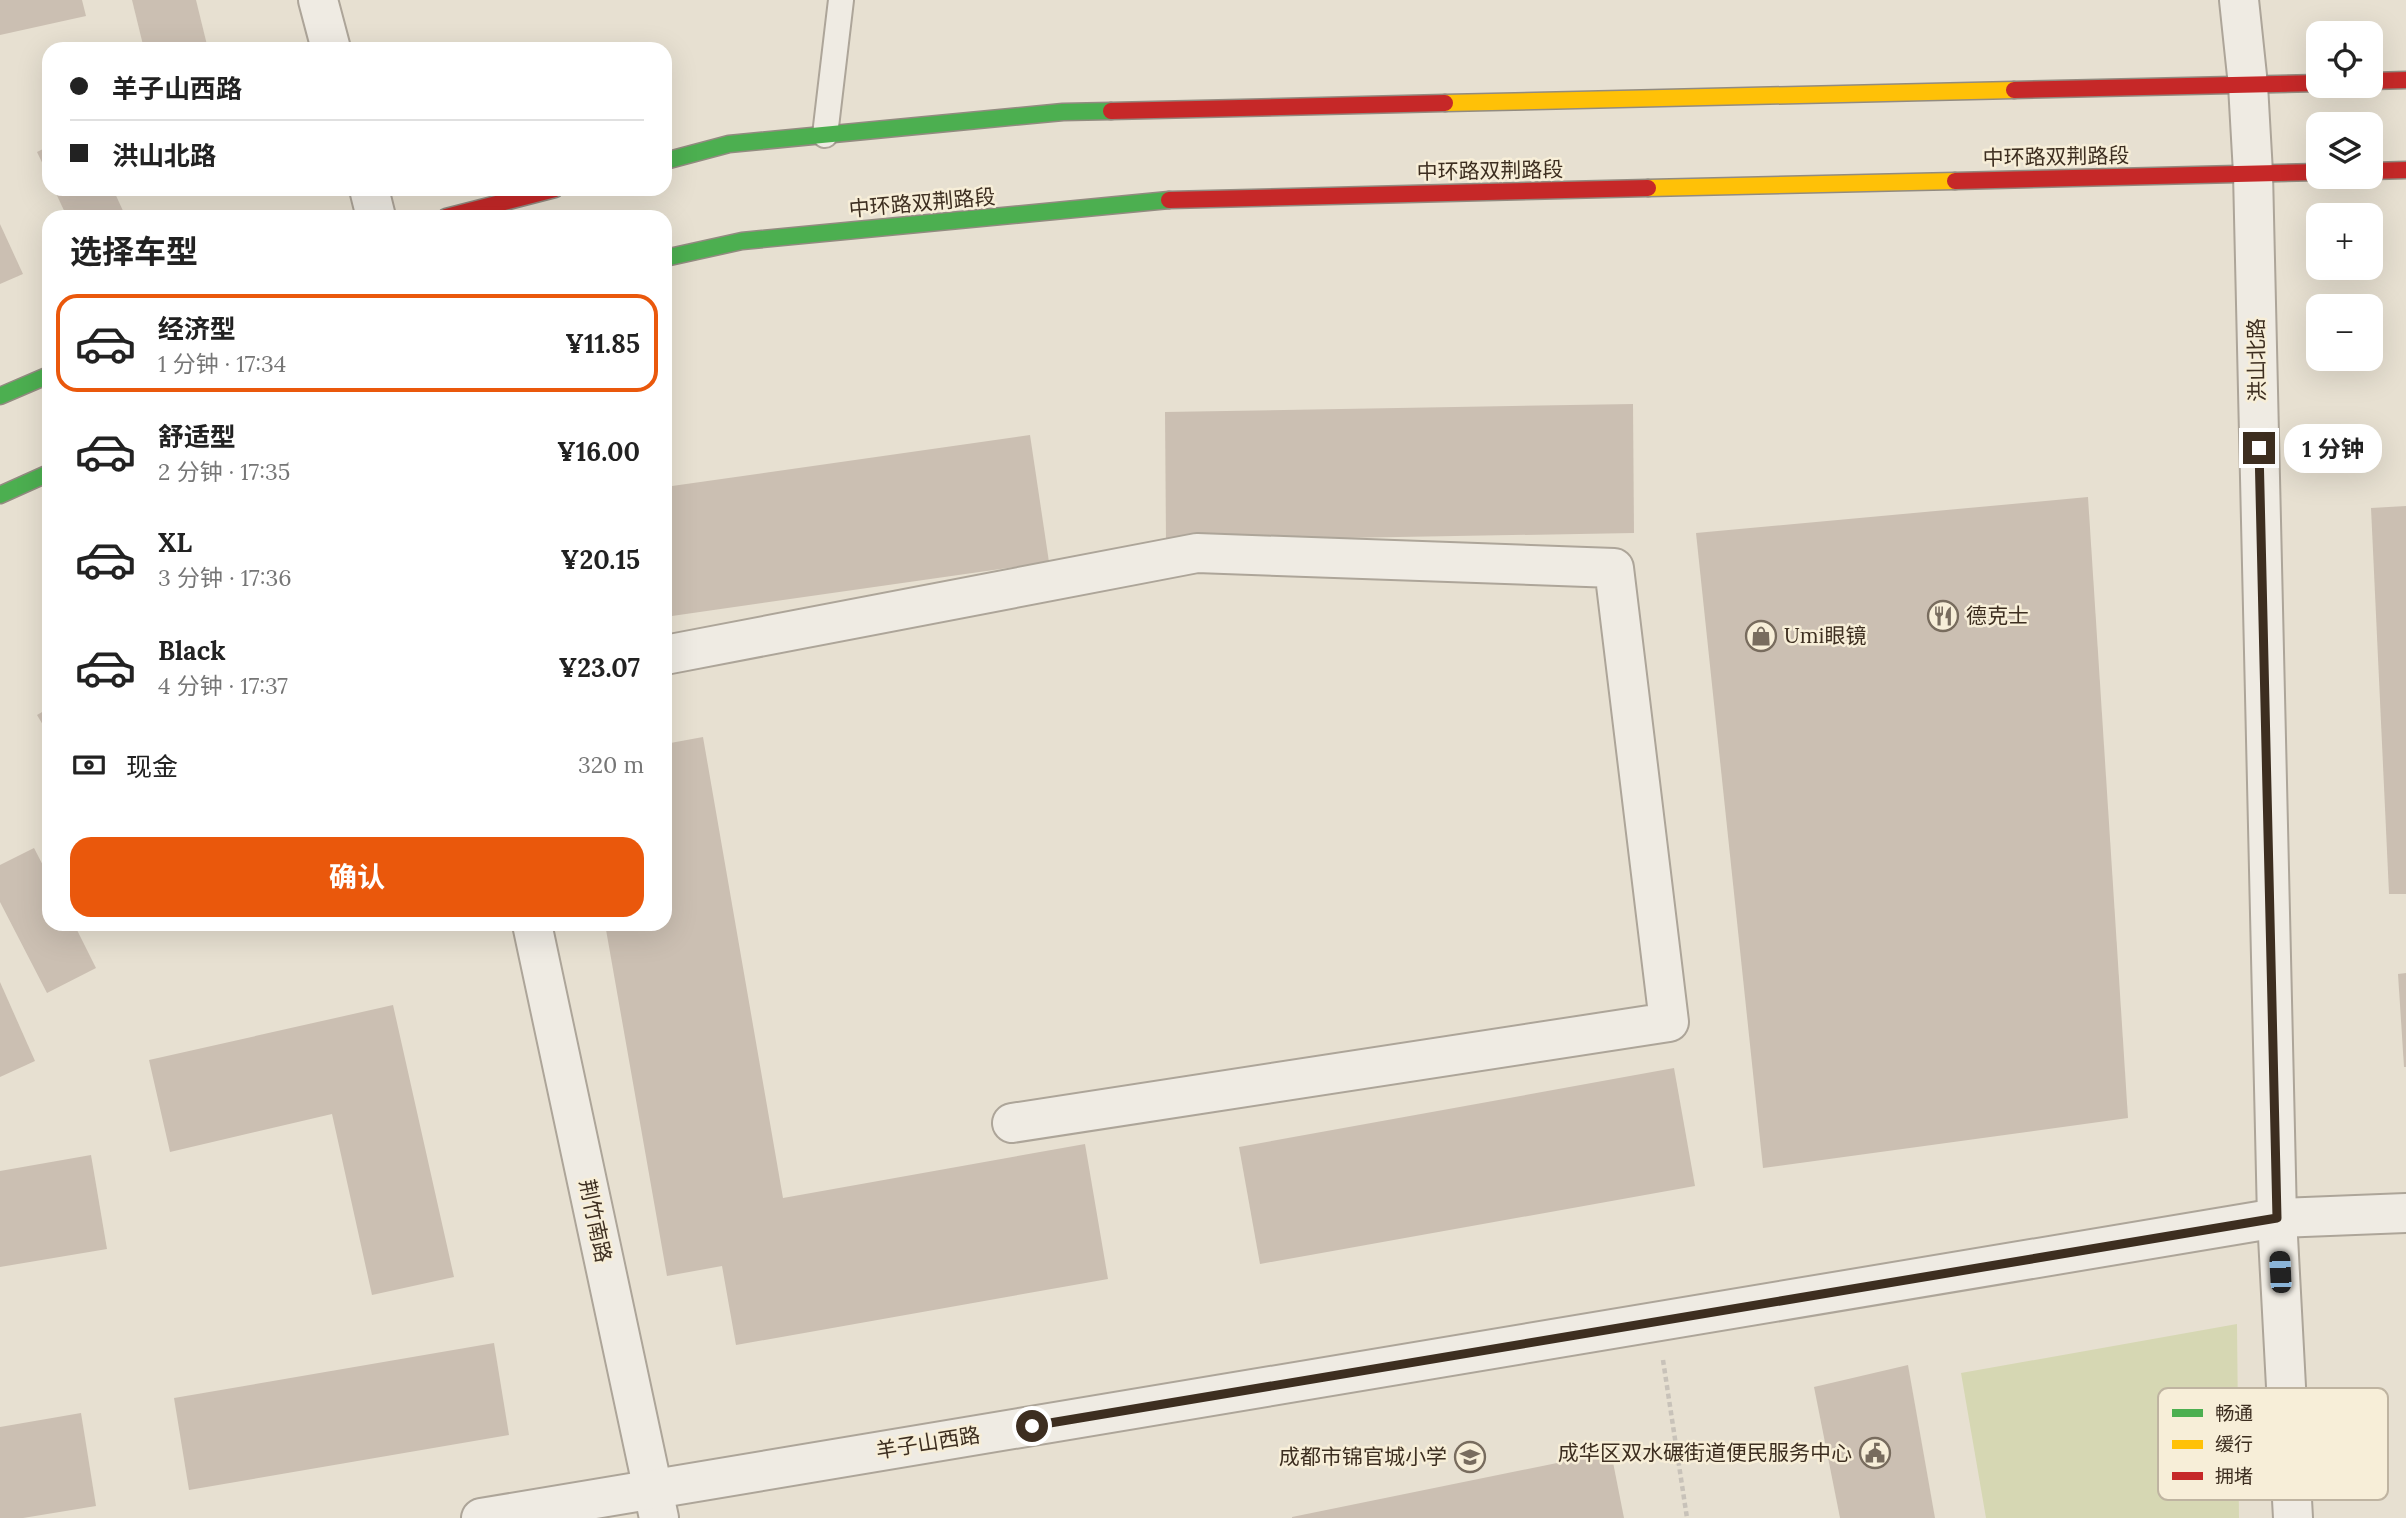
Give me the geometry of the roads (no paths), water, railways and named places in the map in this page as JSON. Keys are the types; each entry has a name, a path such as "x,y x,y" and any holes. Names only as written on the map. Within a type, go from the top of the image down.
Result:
{"main road":[{"path":"2383,81 2406,80"},
{"path":"672,158 729,144 1063,112 2306,83"},
{"path":"2383,171 2406,170"},
{"name":"中环路双荆路段","path":"672,256 742,241 1170,200 2306,172"},
{"path":"473,210 528,196"},
{"path":"0,396 42,378"},
{"path":"0,495 42,476"}],"street":[{"path":"318,0 329,42"},
{"name":"洪山北路","path":"2239,0 2248,85 2253,173 2277,1218 2286,1388"},
{"path":"672,655 1197,553 1614,568 1669,1022 1013,1123"},
{"name":"荆竹南路","path":"533,931 656,1504"},
{"name":"羊子山西路","path":"481,1518 656,1504 1657,1321 2277,1218 2406,1213"},
{"name":"洪山北路","path":"2292,1500 2293,1518"}],"lane":[{"path":"825,135 841,0"}],"place":[{"name":"德克士","path":"1943,616"},
{"name":"Umi眼镜","path":"1761,636"},
{"name":"成华区双水碾街道便民服务中心","path":"1875,1453"},
{"name":"成都市锦官城小学","path":"1470,1457"}]}
